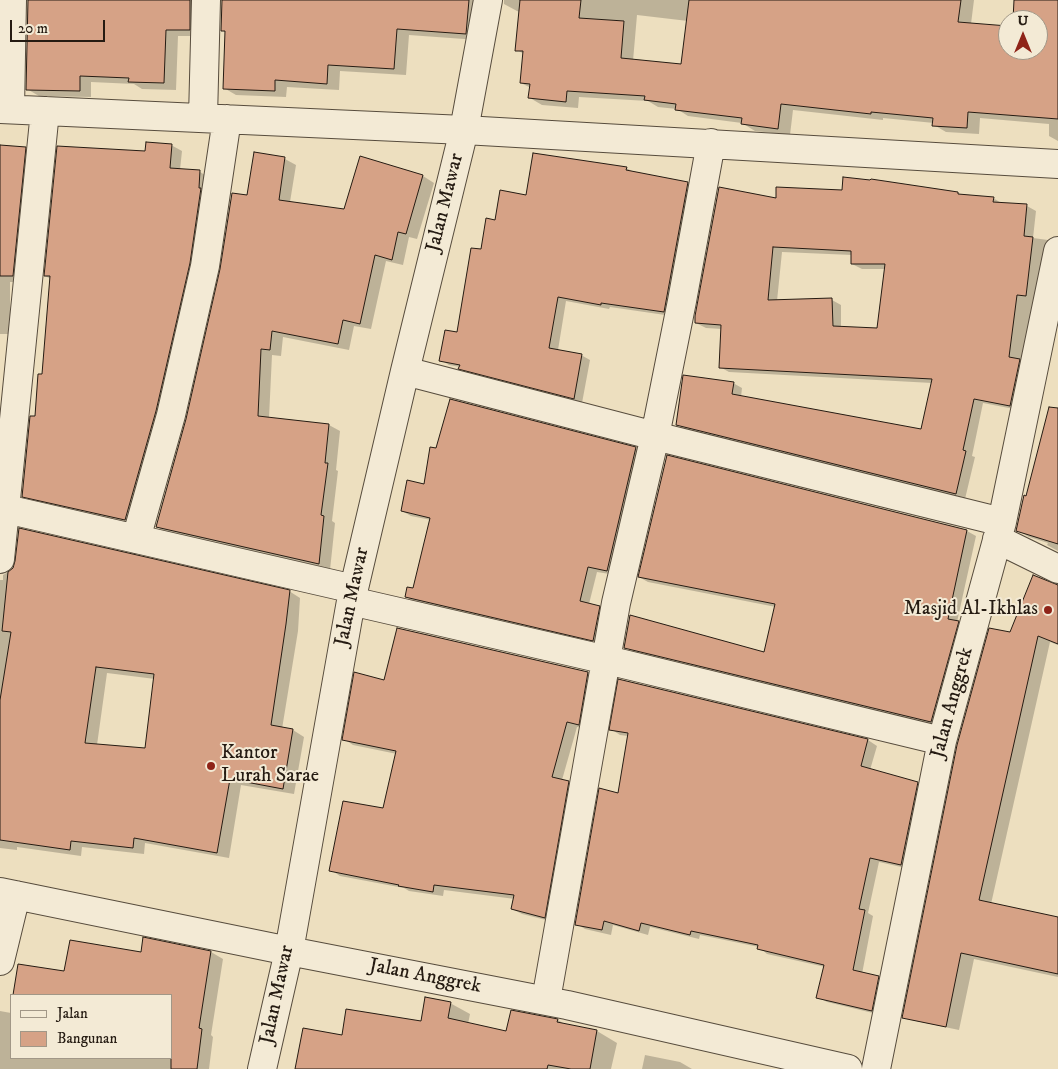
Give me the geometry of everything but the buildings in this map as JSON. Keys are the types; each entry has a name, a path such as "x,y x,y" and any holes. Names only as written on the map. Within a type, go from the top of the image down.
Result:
{"street":[{"path":"12,0 5,109 464,130 1058,164"},
{"path":"136,539 171,415 205,266 215,118 206,0"},
{"name":"Jalan Mawar","path":"262,1069 289,951 352,595 404,371 464,130 488,0"},
{"path":"0,560 45,111"},
{"path":"546,1000 616,603 655,436 711,143"},
{"name":"Jalan Anggrek","path":"876,1069 942,741 999,531 1058,251"},
{"path":"404,371 655,436 999,531 1058,568"},
{"path":"6,509 136,539 607,660 942,741"},
{"path":"0,961 8,894"},
{"name":"Jalan Anggrek","path":"8,894 289,951 546,1000 848,1069"}],"place":[{"name":"Masjid Al-Ikhlas","path":"1048,610"},
{"name":"Kantor Lurah Sarae","path":"211,766"}]}
